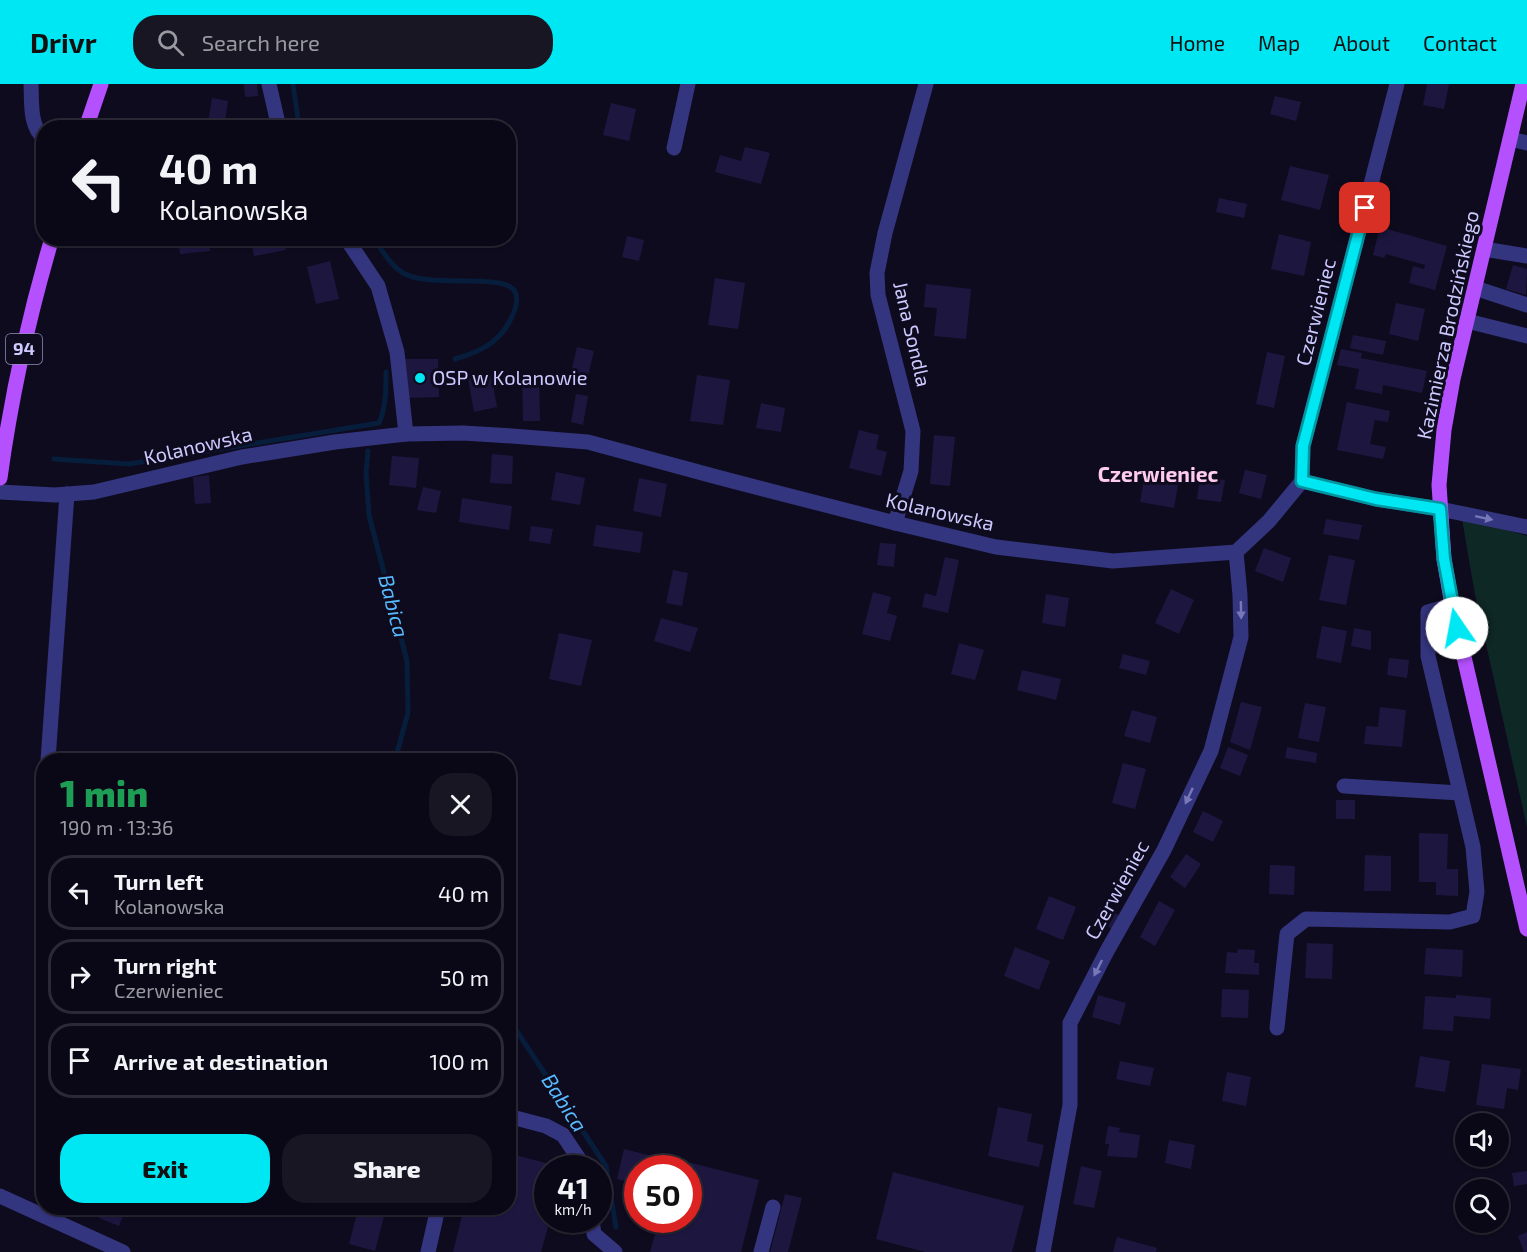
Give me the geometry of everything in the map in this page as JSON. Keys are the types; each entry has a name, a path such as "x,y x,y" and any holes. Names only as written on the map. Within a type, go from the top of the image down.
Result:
{"main road":[{"path":"89,120 102,84"},
{"name":"Kazimierza Brodzińskiego","path":"1523,84 1467,321 1444,430 1439,485 1444,559 1452,604 1527,928"},
{"name":"94","path":"0,478 37,288 50,246"}],"street":[{"path":"31,84 32,113 36,124"},
{"path":"269,84 277,120"},
{"path":"674,148 688,84"},
{"name":"Jana Sondla","path":"895,523 911,471 913,431 878,295 877,273 885,233 926,84"},
{"name":"Czerwieniec","path":"1302,481 1303,446 1397,84"},
{"path":"1510,139 1527,143"},
{"path":"351,246 378,286 397,352 406,434"},
{"path":"1484,249 1527,256"},
{"path":"1475,288 1527,305"},
{"path":"1467,321 1527,336"},
{"name":"Kolanowska","path":"0,492 20,495 94,492 242,457 335,442 406,434 463,433 588,442 895,523 996,547 1113,561 1236,552"},
{"path":"1236,552 1269,521 1302,481 1376,499 1440,509 1527,527"},
{"path":"48,753 67,494"},
{"name":"Czerwieniec","path":"1043,1252 1070,1105 1070,1023 1107,951 1164,850 1211,751 1241,637 1236,552"},
{"path":"1277,1028 1287,934 1306,919 1450,922 1473,916 1478,892 1473,847 1428,656 1428,612 1452,604"},
{"path":"1344,786 1460,793"},
{"path":"516,1118 546,1126 562,1135 576,1155"},
{"path":"0,1196 36,1212"},
{"path":"761,1252 773,1207"},
{"path":"42,1215 123,1252"},
{"path":"428,1252 436,1215"},
{"path":"594,1233 615,1252"}],"green space":[{"path":"1462,519 1473,520 1527,536 1527,827 1475,595"}],"building":[{"path":"244,84 257,84 258,96 245,97"},
{"path":"1427,84 1449,84 1444,109 1423,105"},
{"path":"1275,96 1301,102 1296,121 1270,114"},
{"path":"212,98 228,101 225,120 208,120"},
{"path":"611,103 636,109 629,141 603,135"},
{"path":"745,147 770,153 761,184 715,172 720,155 741,161"},
{"path":"1290,166 1329,175 1320,210 1281,200"},
{"path":"1219,198 1247,204 1244,218 1216,212"},
{"path":"1380,227 1447,246 1435,290 1409,283 1413,266 1424,269 1425,265 1386,254 1384,258 1373,255"},
{"path":"1279,234 1311,242 1304,276 1271,269"},
{"path":"627,236 644,240 639,261 622,257"},
{"path":"179,246 210,246 210,251 180,254"},
{"path":"252,246 285,246 286,250 254,256"},
{"path":"330,261 339,299 316,304 307,267"},
{"path":"1513,265 1527,269 1526,295 1506,289"},
{"path":"715,278 745,283 738,329 708,325"},
{"path":"926,284 971,289 966,339 934,336 937,308 924,307"},
{"path":"1396,303 1425,309 1418,341 1389,334"},
{"path":"1353,335 1386,341 1383,355 1350,348"},
{"path":"577,347 594,351 588,376 571,373"},
{"path":"1341,349 1362,353 1361,358 1427,371 1422,393 1383,385 1382,394 1355,389 1359,369 1337,365"},
{"path":"1267,352 1285,356 1274,408 1256,404"},
{"name":"OSP w Kolanowie","path":"402,359 438,359 439,397 403,398"},
{"path":"522,373 539,373 540,421 523,421"},
{"path":"491,374 497,407 474,412 468,378"},
{"path":"697,375 730,380 723,425 690,421"},
{"path":"576,394 588,396 583,425 571,422"},
{"path":"1347,402 1390,411 1388,422 1375,420 1370,444 1386,447 1383,459 1337,450"},
{"path":"761,403 785,408 781,432 756,428"},
{"path":"859,430 879,435 876,449 887,452 881,476 849,468"},
{"path":"934,435 955,437 950,486 930,484"},
{"path":"492,454 513,456 512,484 490,483"},
{"path":"392,456 419,458 416,488 389,485"},
{"path":"1245,470 1267,475 1261,499 1239,493"},
{"path":"556,472 585,478 580,505 551,500"},
{"path":"209,475 211,503 195,504 193,477"},
{"path":"1200,476 1225,480 1221,502 1197,499"},
{"path":"639,478 667,484 661,517 633,511"},
{"path":"1144,479 1178,485 1174,508 1140,502"},
{"path":"423,487 441,491 436,513 417,510"},
{"path":"462,498 512,506 509,530 459,522"},
{"path":"1326,519 1362,525 1359,540 1323,534"},
{"path":"596,525 643,532 640,553 593,546"},
{"path":"531,526 553,529 550,544 529,541"},
{"path":"880,543 896,544 894,567 877,565"},
{"path":"1264,548 1291,558 1283,582 1255,571"},
{"path":"1329,555 1355,560 1346,605 1319,600"},
{"path":"945,557 959,560 948,613 922,607 925,593 936,596"},
{"path":"673,570 688,573 682,606 666,603"},
{"path":"1171,589 1194,600 1179,634 1155,623"},
{"path":"873,592 891,597 887,613 897,616 890,641 862,634"},
{"path":"1046,594 1069,598 1065,627 1042,623"},
{"path":"661,618 698,628 690,652 654,641"},
{"path":"1322,626 1347,631 1341,663 1316,658"},
{"path":"1354,628 1371,631 1371,650 1351,646"},
{"path":"559,633 592,640 581,686 549,679"},
{"path":"959,643 984,650 975,680 951,674"},
{"path":"1123,654 1150,661 1146,675 1119,668"},
{"path":"1389,658 1409,660 1407,678 1387,675"},
{"path":"1022,670 1061,679 1056,700 1017,690"},
{"path":"1241,702 1262,707 1250,750 1230,742"},
{"path":"1305,703 1326,707 1319,742 1298,738"},
{"path":"1380,707 1406,710 1402,747 1364,744 1366,726 1378,727"},
{"path":"1132,710 1157,717 1150,743 1124,736"},
{"path":"1228,747 1248,755 1240,776 1220,768"},
{"path":"1287,747 1317,753 1316,763 1285,758"},
{"path":"1123,763 1146,769 1135,809 1112,803"},
{"path":"1336,800 1355,800 1355,819 1336,819"},
{"path":"1203,811 1223,821 1213,842 1193,832"},
{"path":"1419,833 1448,834 1447,869 1458,869 1458,896 1436,895 1436,882 1419,882"},
{"path":"1186,854 1201,864 1185,888 1170,877"},
{"path":"1365,855 1391,856 1391,891 1364,891"},
{"path":"1270,865 1295,866 1294,895 1269,894"},
{"path":"1049,896 1076,907 1063,940 1036,929"},
{"path":"1159,901 1175,910 1155,946 1140,937"},
{"path":"1100,907 1119,915 1113,929 1094,921"},
{"path":"1307,943 1333,944 1332,979 1305,978"},
{"path":"1015,947 1050,961 1039,990 1004,976"},
{"path":"1426,948 1463,950 1462,977 1424,974"},
{"path":"1238,949 1255,950 1254,963 1259,963 1259,975 1225,973 1227,952 1237,953"},
{"path":"1222,989 1249,990 1248,1018 1221,1017"},
{"path":"1098,995 1126,1003 1120,1025 1092,1017"},
{"path":"1456,995 1491,998 1490,1019 1454,1016 1453,1031 1423,1029 1425,996 1456,998"},
{"path":"1420,1056 1450,1061 1445,1092 1415,1087"},
{"path":"1120,1061 1154,1068 1150,1086 1116,1079"},
{"path":"1482,1064 1521,1069 1518,1090 1507,1088 1504,1109 1476,1105"},
{"path":"1227,1072 1251,1077 1246,1106 1222,1101"},
{"path":"998,1107 1032,1114 1027,1141 1044,1145 1039,1167 988,1156"},
{"path":"1108,1126 1120,1128 1119,1132 1140,1135 1137,1158 1107,1156 1109,1144 1105,1144"},
{"path":"1169,1140 1195,1145 1191,1169 1165,1163"},
{"path":"624,1149 648,1155 624,1155 624,1181 617,1179"},
{"path":"516,1155 534,1160 534,1233 546,1233 541,1252 453,1252 462,1215 516,1215"},
{"path":"702,1166 759,1180 741,1252 650,1252 655,1233 702,1233"},
{"path":"1081,1166 1102,1171 1094,1208 1073,1204"},
{"path":"1527,1171 1527,1184 1514,1186 1512,1173"},
{"path":"893,1172 1024,1206 1012,1252 925,1252 876,1239"},
{"path":"785,1194 802,1198 788,1252 770,1252"},
{"path":"100,1215 123,1215 119,1226 99,1218"},
{"path":"357,1215 384,1216 375,1251 349,1244"},
{"path":"1527,1232 1527,1252 1524,1252 1518,1236"},
{"path":"1117,1237 1157,1248 1156,1252 1113,1252"}],"waterway":[{"name":"Babica","path":"293,84 299,120"},
{"name":"Babica","path":"378,246 394,266 414,277 444,281 491,282 504,284 514,290 515,309 499,336 484,348 455,359"},
{"path":"54,459 129,464 379,423 386,392 386,372"},
{"name":"Babica","path":"368,451 366,473 369,515 407,661 408,713 397,753"},
{"name":"Babica","path":"516,1030 606,1166 616,1227"}],"place":[{"name":"OSP w Kolanowie","path":"420,378"}],"district":[{"name":"Czerwieniec","path":"1158,475"}],"route":[{"path":"1365,208 1303,446 1302,481 1376,499 1440,509 1444,559 1457,628"}]}
